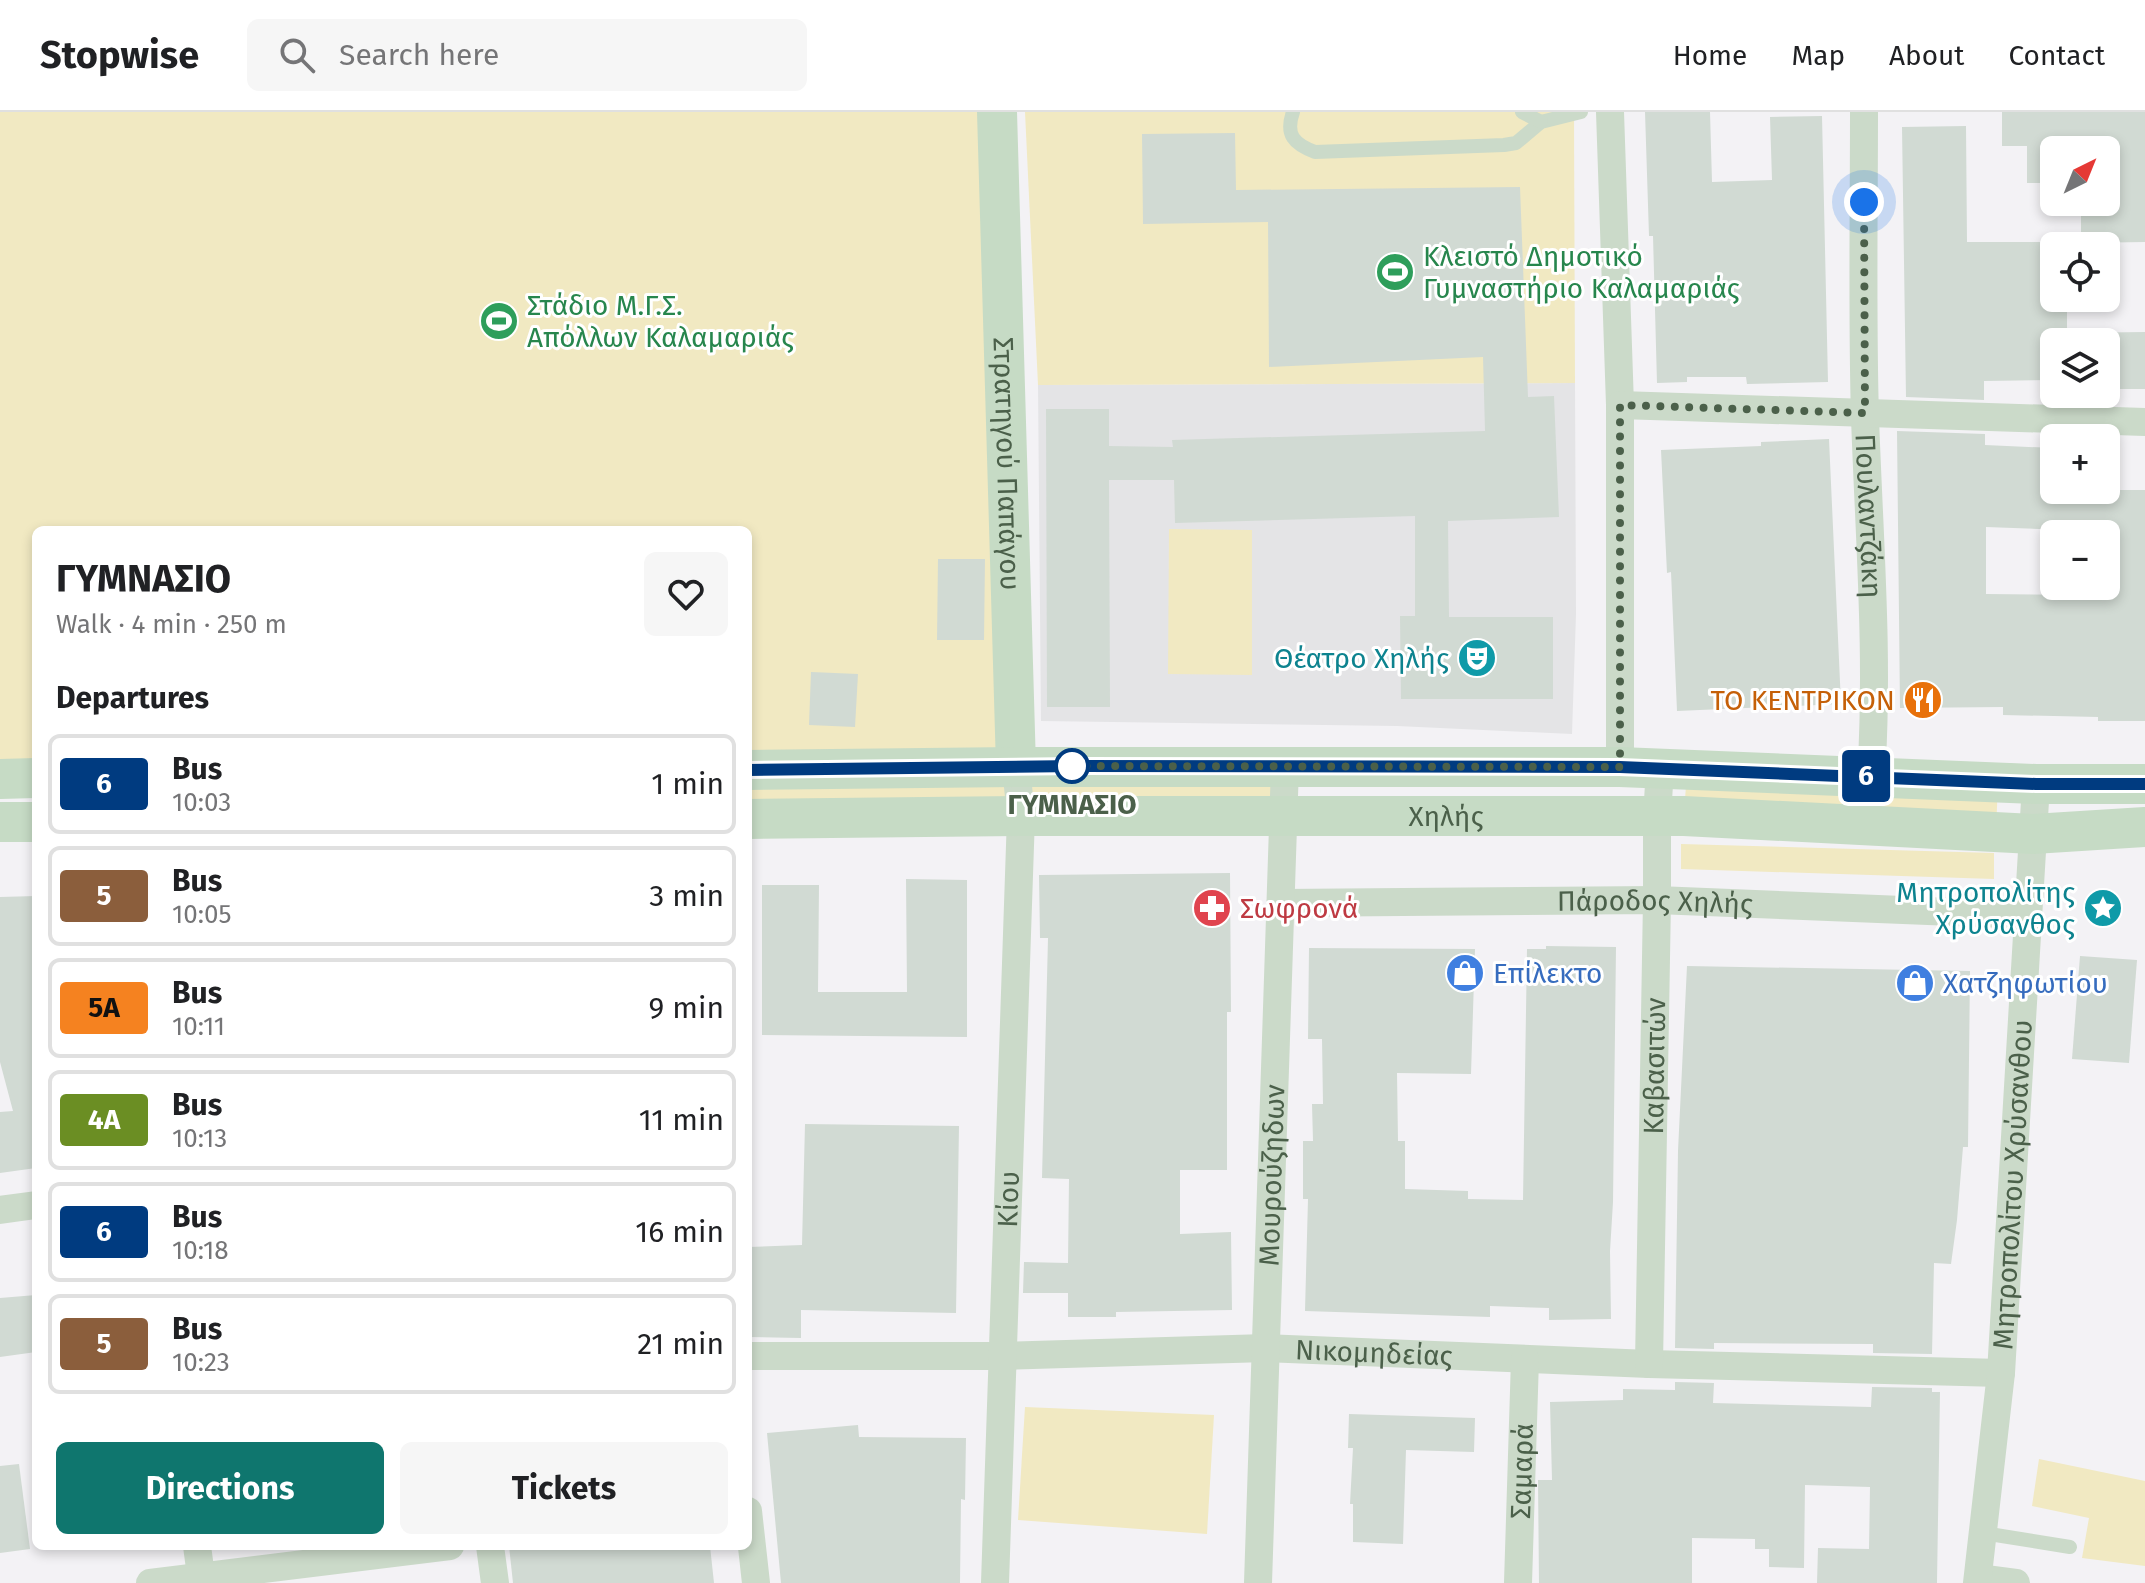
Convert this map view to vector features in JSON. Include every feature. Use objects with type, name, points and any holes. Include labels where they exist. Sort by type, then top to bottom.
[{"type":"main road","name":"Στρατηγού Παπάγου","points":[[997,112],[1016,767]]},
{"type":"main road","name":"Χηλής","points":[[752,770],[1620,767],[2036,784],[2145,784]]},
{"type":"main road","points":[[0,779],[32,778]]},
{"type":"main road","name":"Χηλής","points":[[752,819],[1684,816],[2033,834],[2145,827]]},
{"type":"main road","points":[[0,822],[32,822]]},
{"type":"street","points":[[1610,112],[1620,405],[1620,767]]},
{"type":"street","name":"Πουλαντζάκη","points":[[1864,112],[1865,413],[1872,606],[1871,776]]},
{"type":"street","points":[[1620,405],[2145,422]]},
{"type":"street","name":"Μουρούζηδων","points":[[1258,1583],[1285,766]]},
{"type":"street","name":"Στρατηγού Παπάγου","points":[[1016,767],[1021,816]]},
{"type":"street","name":"Καβασιτών","points":[[1649,1364],[1660,768]]},
{"type":"street","name":"Μητροπολίτου Χρύσανθου","points":[[1977,1580],[2001,1373],[2036,784]]},
{"type":"street","name":"Κίου","points":[[995,1583],[1021,816]]},
{"type":"street","name":"Πάροδος Χηλής","points":[[1281,903],[1657,900],[2028,915]]},
{"type":"street","points":[[0,1210],[32,1206]]},
{"type":"street","name":"Νικομηδείας","points":[[752,1356],[1003,1356],[1266,1348],[1649,1364],[2001,1373]]},
{"type":"street","name":"Σαμαρά","points":[[1518,1583],[1525,1359]]},
{"type":"street","points":[[752,1547],[756,1583]]},
{"type":"street","points":[[197,1550],[201,1580]]},
{"type":"street","points":[[150,1583],[201,1580],[421,1550]]},
{"type":"street","points":[[491,1550],[495,1583]]},
{"type":"street","points":[[1977,1580],[2016,1583]]},
{"type":"lane","points":[[1293,112],[1290,121],[1292,136],[1299,146],[1315,152],[1504,145],[1516,143],[1541,122],[1581,112]]},
{"type":"lane","points":[[1522,112],[1541,122]]},
{"type":"lane","points":[[1983,1533],[2070,1547]]},
{"type":"shaded area","name":"Στάδιο Μ.Γ.Σ. Απόλλων Καλαμαριάς","points":[[0,112],[993,112],[1008,766],[752,766],[752,526],[32,526],[32,766],[0,766]]},
{"type":"shaded area","points":[[1025,112],[1574,112],[1575,383],[1038,385]]},
{"type":"shaded area","points":[[1575,383],[1576,614],[1572,734],[1397,726],[1041,721],[1038,385]]},
{"type":"shaded area","points":[[1169,529],[1252,530],[1252,675],[1168,674]]},
{"type":"shaded area","points":[[1014,768],[1019,814],[752,818],[752,771]]},
{"type":"shaded area","points":[[1017,768],[1282,769],[1282,814],[1024,815]]},
{"type":"shaded area","points":[[1687,769],[1998,782],[1996,832],[1684,816]]},
{"type":"shaded area","points":[[1681,844],[1994,853],[1994,879],[1681,869]]},
{"type":"shaded area","points":[[1025,1407],[1214,1415],[1207,1534],[1018,1520]]},
{"type":"shaded area","points":[[2039,1459],[2145,1481],[2145,1566],[2082,1558],[2089,1518],[2032,1506]]},
{"type":"building","points":[[1645,112],[1710,112],[1712,182],[1772,180],[1770,117],[1822,116],[1828,382],[1747,384],[1746,377],[1687,377],[1687,382],[1657,383],[1653,236],[1649,236]]},
{"type":"building","points":[[2002,112],[2145,112],[2145,242],[2120,242],[2120,232],[2081,232],[2081,216],[2120,216],[2120,136],[2040,136],[2040,183],[2027,183],[2027,146],[2002,146]]},
{"type":"building","points":[[1966,126],[1967,242],[2040,242],[2040,312],[2067,312],[2067,328],[2040,328],[2040,380],[1984,381],[1984,400],[1906,397],[1902,127]]},
{"type":"building","points":[[1235,133],[1236,190],[1520,187],[1528,397],[1554,396],[1559,517],[1448,521],[1449,617],[1553,617],[1553,699],[1401,699],[1400,616],[1415,616],[1415,516],[1175,523],[1174,480],[1109,480],[1110,707],[1047,707],[1046,409],[1109,409],[1109,446],[1173,447],[1172,440],[1485,431],[1483,357],[1269,367],[1268,222],[1143,224],[1142,134]]},
{"type":"building","points":[[2120,332],[2145,332],[2145,389],[2120,389]]},
{"type":"building","points":[[1897,431],[1985,434],[1985,445],[2040,447],[2040,504],[2120,504],[2120,490],[2145,490],[2145,721],[2003,715],[2003,707],[1900,708]]},
{"type":"building","points":[[1829,439],[1841,704],[1677,711],[1671,572],[1667,573],[1661,450],[1761,446],[1761,442]]},
{"type":"building","points":[[938,559],[985,559],[984,640],[937,640]]},
{"type":"building","points":[[811,672],[858,674],[855,727],[809,725]]},
{"type":"building","points":[[1230,873],[1231,1012],[1227,1012],[1227,1170],[1180,1170],[1180,1234],[1231,1232],[1232,1310],[1116,1312],[1116,1317],[1068,1317],[1068,1293],[1023,1293],[1024,1262],[1068,1263],[1069,1179],[1042,1178],[1048,938],[1040,938],[1039,875]]},
{"type":"building","points":[[906,879],[967,880],[967,1037],[762,1035],[762,885],[819,885],[818,992],[907,992]]},
{"type":"building","points":[[32,896],[32,1169],[0,1173],[0,1112],[13,1111],[0,1062],[0,897]]},
{"type":"building","points":[[1546,946],[1616,947],[1611,1319],[1549,1320],[1549,1308],[1490,1306],[1490,1317],[1305,1311],[1308,1199],[1303,1199],[1303,1141],[1313,1141],[1312,1104],[1323,1104],[1322,1039],[1308,1039],[1309,948],[1475,949],[1471,1074],[1397,1073],[1398,1141],[1405,1141],[1405,1189],[1468,1191],[1468,1199],[1523,1200],[1527,949],[1546,949]]},
{"type":"building","points":[[2080,956],[2137,960],[2129,1063],[2072,1059]]},
{"type":"building","points":[[1687,966],[1970,971],[1968,1147],[1963,1147],[1951,1264],[1934,1263],[1932,1354],[1873,1353],[1873,1344],[1714,1343],[1714,1349],[1675,1348],[1678,1151]]},
{"type":"building","points":[[805,1124],[959,1126],[956,1313],[801,1310],[801,1338],[752,1337],[752,1247],[802,1245]]},
{"type":"building","points":[[32,1295],[32,1353],[0,1357],[0,1298]]},
{"type":"building","points":[[1675,1382],[1714,1383],[1713,1403],[1871,1407],[1872,1387],[1932,1388],[1932,1392],[1940,1392],[1937,1583],[1817,1583],[1818,1548],[1869,1549],[1870,1487],[1805,1485],[1804,1568],[1769,1567],[1769,1549],[1755,1549],[1755,1539],[1692,1538],[1692,1583],[1539,1583],[1538,1480],[1552,1480],[1550,1402],[1623,1400],[1623,1389],[1675,1390]]},
{"type":"building","points":[[1349,1414],[1475,1418],[1474,1452],[1406,1450],[1403,1544],[1353,1542],[1353,1504],[1350,1504],[1353,1448],[1348,1448]]},
{"type":"building","points":[[858,1425],[859,1437],[966,1438],[965,1500],[961,1499],[960,1583],[781,1583],[767,1433]]},
{"type":"building","points":[[19,1464],[30,1549],[0,1553],[0,1466]]},
{"type":"building","points":[[509,1550],[710,1550],[714,1583],[513,1583]]},
{"type":"bus line","name":"6","points":[[752,770],[1076,766],[1620,767],[2036,784],[2145,784]]},
{"type":"place","name":"Κλειστό Δημοτικό Γυμναστήριο Καλαμαριάς","points":[[1395,272]]},
{"type":"place","name":"Στάδιο Μ.Γ.Σ. Απόλλων Καλαμαριάς","points":[[499,321]]},
{"type":"place","name":"Θέατρο Χηλής","points":[[1477,658]]},
{"type":"place","name":"ΤΟ ΚΕΝΤΡΙΚΟΝ","points":[[1923,700]]},
{"type":"place","name":"ΓΥΜΝΑΣΙΟ","points":[[1072,766]]},
{"type":"place","name":"Σωφρονά","points":[[1212,908]]},
{"type":"place","name":"Μητροπολίτης Χρύσανθος","points":[[2103,908]]},
{"type":"place","name":"Επίλεκτο","points":[[1465,973]]},
{"type":"place","name":"Χατζηφωτίου","points":[[1915,983]]},
{"type":"route","points":[[1072,766],[1620,767],[1620,405],[1865,413],[1864,202]]}]
